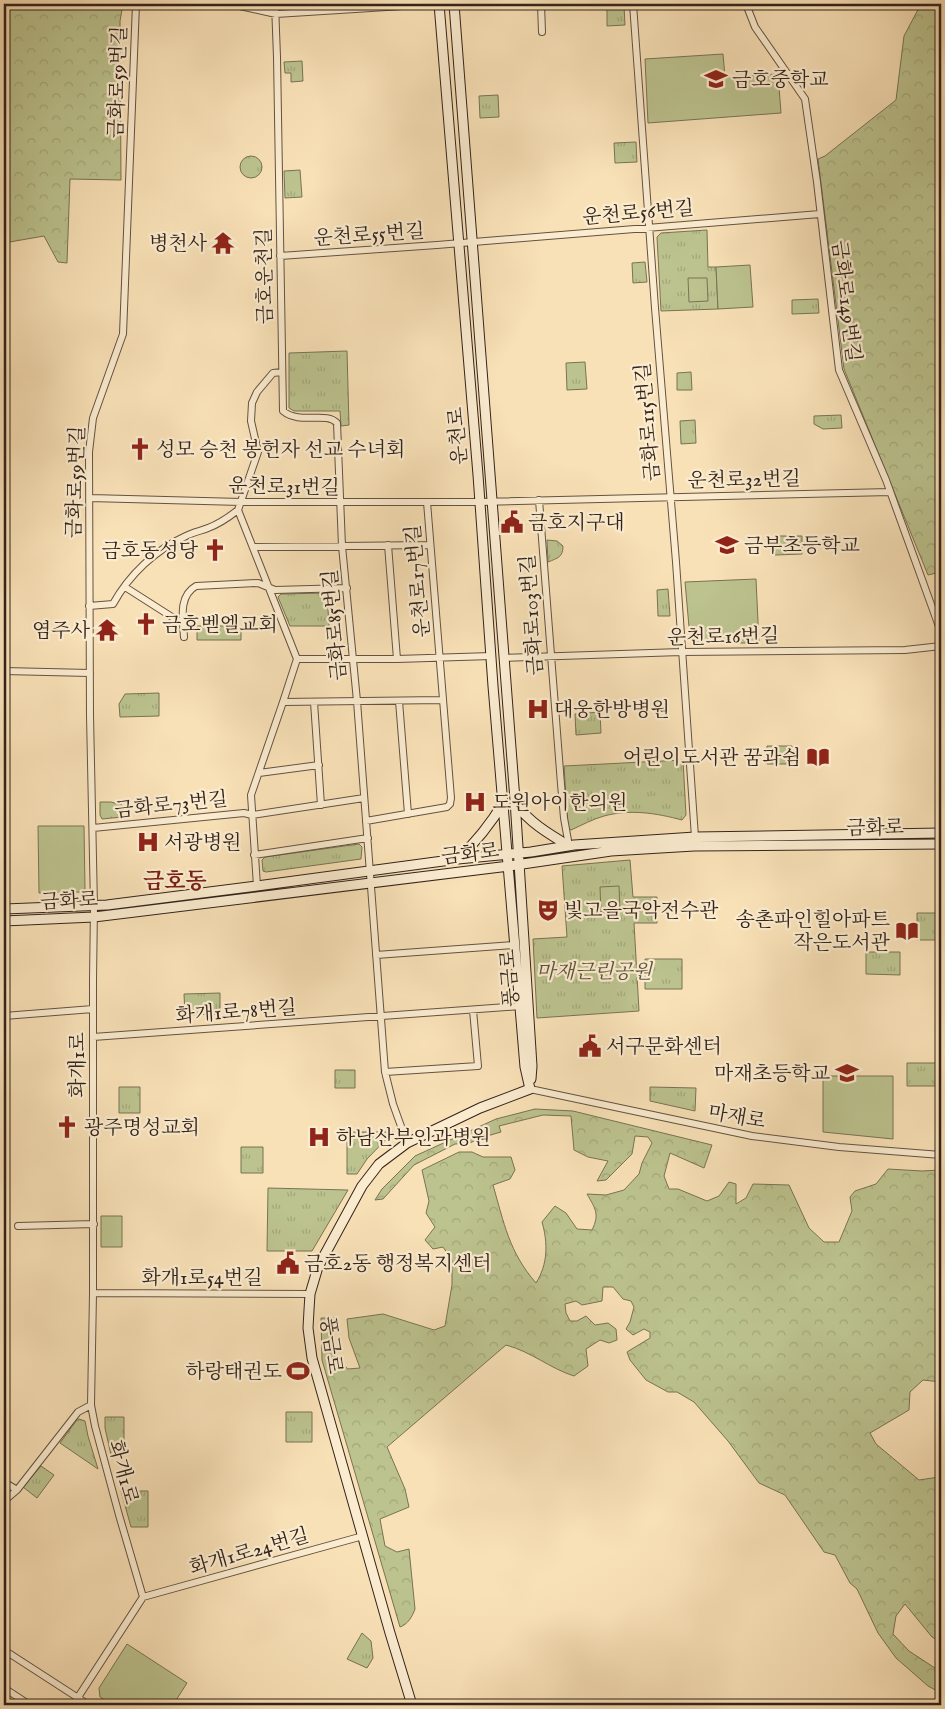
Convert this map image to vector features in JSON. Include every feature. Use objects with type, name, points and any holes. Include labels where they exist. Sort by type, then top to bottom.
[{"type":"main road","name":"운천로","points":[[439,4],[508,866]]},
{"type":"main road","name":"운천로","points":[[454,4],[516,804],[519,864]]},
{"type":"main road","points":[[458,859],[489,826],[503,803]]},
{"type":"main road","points":[[516,804],[523,814],[541,830],[569,846]]},
{"type":"main road","name":"금화로","points":[[4,909],[94,906],[569,846],[695,837],[941,833]]},
{"type":"main road","name":"금화로","points":[[4,921],[94,918],[508,866],[611,851],[694,846],[941,844]]},
{"type":"main road","name":"풍금로","points":[[519,864],[532,1066],[530,1089]]},
{"type":"main road","name":"풍금로","points":[[508,866],[525,1067],[530,1089]]},
{"type":"main road","name":"풍금로","points":[[412,1705],[312,1358],[308,1328],[310,1294],[318,1267],[362,1186],[379,1164],[407,1143],[480,1108],[530,1089]]},
{"type":"street","name":"금화로59번길","points":[[94,906],[89,606],[89,452],[93,418],[123,334],[136,4]]},
{"type":"street","points":[[230,4],[276,14],[388,5],[434,4]]},
{"type":"street","name":"금호운천길","points":[[275,4],[283,411],[289,416],[329,418],[338,423],[341,503]]},
{"type":"street","points":[[541,4],[542,32]]},
{"type":"street","name":"금화로115번길","points":[[633,4],[695,837]]},
{"type":"street","name":"금화로149번길","points":[[746,4],[755,27],[805,99],[839,370],[890,492],[941,632]]},
{"type":"street","name":"운천로56번길","points":[[459,243],[820,214]]},
{"type":"street","name":"운천로55번길","points":[[280,256],[459,243]]},
{"type":"street","points":[[89,606],[113,604],[140,568],[153,556],[185,536],[209,528],[238,510],[258,452],[251,421],[252,403],[256,392],[273,373],[282,372]]},
{"type":"street","name":"운천로32번길","points":[[479,502],[890,492]]},
{"type":"street","name":"운천로31번길","points":[[90,498],[241,502],[479,502]]},
{"type":"street","name":"금화로103번길","points":[[539,500],[564,818],[569,846]]},
{"type":"street","name":"운천로17번길","points":[[427,502],[439,657]]},
{"type":"street","name":"금화로85번길","points":[[341,503],[342,546],[357,701],[385,1072],[393,1104],[407,1143]]},
{"type":"street","points":[[238,510],[297,659]]},
{"type":"street","name":"운천로17번길","points":[[388,545],[397,659]]},
{"type":"street","name":"금화로85번길","points":[[342,546],[429,545]]},
{"type":"street","points":[[254,547],[342,546]]},
{"type":"street","points":[[184,637],[184,602],[190,590],[196,586],[258,583],[275,590],[347,588]]},
{"type":"street","points":[[125,587],[183,624]]},
{"type":"street","name":"운천로16번길","points":[[504,658],[681,652],[905,650],[941,646]]},
{"type":"street","name":"운천로17번길","points":[[297,659],[397,659],[491,656]]},
{"type":"street","points":[[366,821],[447,807],[450,804],[439,657]]},
{"type":"street","name":"금화로73번길","points":[[257,886],[251,795],[297,659]]},
{"type":"street","points":[[4,671],[90,672]]},
{"type":"street","name":"금화로85번길","points":[[357,701],[442,700]]},
{"type":"street","points":[[284,702],[357,701]]},
{"type":"street","points":[[399,701],[408,814]]},
{"type":"street","points":[[314,702],[321,805]]},
{"type":"street","points":[[260,773],[319,765]]},
{"type":"street","name":"금화로73번길","points":[[93,828],[244,813],[252,815],[364,798]]},
{"type":"street","points":[[254,855],[368,838]]},
{"type":"street","name":"화개1로","points":[[94,906],[94,1293],[91,1405],[95,1426],[143,1597]]},
{"type":"street","points":[[376,955],[515,945]]},
{"type":"street","name":"화개1로78번길","points":[[93,1037],[520,1006]]},
{"type":"street","points":[[4,1016],[24,1016],[93,1009]]},
{"type":"street","points":[[385,1072],[478,1066],[473,1010]]},
{"type":"street","name":"마재로","points":[[530,1089],[752,1136],[840,1147],[941,1155]]},
{"type":"street","points":[[18,1226],[94,1224]]},
{"type":"street","name":"화개1로54번길","points":[[94,1293],[310,1294]]},
{"type":"street","points":[[4,1501],[17,1490],[78,1412],[91,1405]]},
{"type":"street","points":[[4,1482],[17,1490]]},
{"type":"street","name":"화개1로24번길","points":[[143,1597],[363,1536]]},
{"type":"street","points":[[72,1705],[143,1597]]},
{"type":"street","points":[[4,1650],[89,1705]]},
{"type":"street","points":[[4,1688],[30,1705]]},
{"type":"green space","points":[[4,4],[123,4],[120,21],[121,180],[70,179],[67,263],[58,262],[44,236],[4,243]]},
{"type":"green space","points":[[921,4],[941,4],[941,572],[928,575],[844,369],[818,159],[825,156],[896,100],[904,36]]},
{"type":"green space","points":[[624,6],[625,25],[607,26],[607,7]]},
{"type":"green space","points":[[723,54],[725,77],[778,74],[781,113],[648,123],[645,59]]},
{"type":"green space","points":[[302,61],[303,81],[291,82],[291,73],[285,73],[284,62]]},
{"type":"green space","points":[[498,95],[499,117],[480,118],[479,96]]},
{"type":"green space","points":[[636,142],[637,162],[615,163],[614,143]]},
{"type":"green space","points":[[251,156],[259,159],[262,167],[259,175],[251,178],[243,175],[240,167],[243,159]]},
{"type":"green space","points":[[300,170],[302,197],[285,198],[284,171]]},
{"type":"green space","points":[[707,230],[708,267],[716,267],[718,309],[661,311],[657,237],[661,233]]},
{"type":"green space","points":[[645,262],[647,282],[633,283],[632,263]]},
{"type":"green space","points":[[750,265],[753,307],[718,309],[716,267]]},
{"type":"green space","points":[[688,278],[707,278],[708,301],[689,302]]},
{"type":"green space","points":[[818,299],[819,313],[792,314],[792,300]]},
{"type":"green space","points":[[347,351],[349,425],[341,426],[340,411],[294,411],[289,408],[289,353]]},
{"type":"green space","points":[[585,362],[587,389],[567,390],[566,363]]},
{"type":"green space","points":[[691,372],[692,390],[677,390],[677,373]]},
{"type":"green space","points":[[841,415],[842,428],[823,429],[814,424],[814,416]]},
{"type":"green space","points":[[695,420],[696,443],[681,444],[680,421]]},
{"type":"green space","points":[[775,536],[802,536],[802,554],[775,555]]},
{"type":"green space","points":[[547,540],[557,541],[563,546],[559,557],[548,562]]},
{"type":"green space","points":[[756,579],[759,643],[695,643],[690,638],[685,582]]},
{"type":"green space","points":[[668,589],[670,616],[658,616],[657,590]]},
{"type":"green space","points":[[327,593],[329,626],[290,626],[278,597],[281,594]]},
{"type":"green space","points":[[197,626],[233,626],[233,630],[241,629],[241,640],[197,640]]},
{"type":"green space","points":[[159,693],[159,716],[120,717],[119,704],[125,694]]},
{"type":"green space","points":[[600,712],[601,733],[576,735],[575,714]]},
{"type":"green space","points":[[767,746],[792,746],[792,764],[767,764]]},
{"type":"green space","points":[[683,760],[686,815],[682,820],[662,815],[633,812],[600,817],[571,830],[568,828],[564,766]]},
{"type":"green space","points":[[100,802],[122,805],[122,817],[102,819],[100,815]]},
{"type":"green space","points":[[38,826],[84,826],[85,890],[82,892],[39,893]]},
{"type":"green space","points":[[359,844],[362,847],[361,859],[263,871],[262,860],[265,857]]},
{"type":"green space","name":"마재근린공원","points":[[630,860],[633,897],[657,897],[657,923],[634,923],[639,1011],[537,1018],[533,939],[567,937],[562,866]]},
{"type":"green space","points":[[619,886],[620,911],[601,912],[600,887]]},
{"type":"green space","points":[[917,913],[941,913],[941,940],[917,940]]},
{"type":"green space","points":[[866,952],[900,952],[900,975],[866,974]]},
{"type":"green space","points":[[645,959],[682,959],[682,989],[645,989]]},
{"type":"green space","points":[[220,993],[220,1014],[185,1015],[184,994]]},
{"type":"green space","points":[[907,1063],[938,1063],[938,1086],[907,1086]]},
{"type":"green space","points":[[335,1070],[355,1070],[355,1088],[335,1088]]},
{"type":"green space","points":[[827,1076],[893,1076],[893,1139],[823,1132],[823,1080]]},
{"type":"green space","points":[[119,1087],[140,1087],[140,1113],[119,1113]]},
{"type":"green space","points":[[650,1087],[696,1088],[695,1111],[650,1101]]},
{"type":"green space","points":[[535,1109],[573,1111],[712,1145],[704,1168],[670,1153],[664,1176],[669,1189],[678,1189],[707,1201],[719,1196],[729,1182],[736,1184],[736,1204],[746,1198],[753,1184],[789,1185],[809,1228],[824,1242],[839,1242],[852,1211],[850,1197],[855,1191],[876,1184],[888,1169],[941,1170],[941,1270],[935,1280],[941,1282],[941,1382],[923,1380],[910,1392],[909,1410],[870,1433],[876,1444],[919,1480],[939,1477],[941,1482],[941,1642],[932,1637],[905,1604],[896,1616],[893,1634],[909,1651],[941,1672],[941,1693],[928,1686],[896,1658],[878,1633],[857,1589],[850,1583],[835,1555],[824,1552],[785,1495],[759,1483],[728,1441],[694,1402],[677,1392],[668,1392],[646,1380],[630,1360],[627,1352],[650,1338],[650,1332],[644,1329],[633,1335],[626,1329],[634,1307],[631,1301],[623,1299],[613,1287],[603,1287],[602,1301],[582,1305],[576,1301],[565,1304],[566,1313],[570,1321],[577,1321],[586,1316],[595,1325],[608,1323],[616,1329],[617,1340],[609,1343],[600,1340],[586,1349],[588,1366],[574,1376],[506,1345],[387,1447],[405,1489],[409,1507],[380,1519],[385,1546],[397,1552],[409,1549],[415,1609],[409,1620],[400,1627],[322,1360],[321,1318],[334,1318],[331,1331],[335,1358],[348,1369],[360,1368],[349,1338],[347,1319],[383,1314],[434,1330],[445,1326],[452,1285],[452,1260],[443,1247],[433,1249],[425,1240],[435,1227],[426,1213],[429,1201],[422,1170],[459,1152],[472,1152],[483,1157],[511,1157],[515,1170],[510,1179],[493,1185],[508,1237],[519,1260],[536,1283],[543,1268],[546,1253],[542,1222],[555,1206],[566,1213],[577,1229],[592,1230],[596,1220],[596,1211],[587,1194],[606,1195],[624,1190],[639,1174],[652,1143],[648,1137],[635,1136],[632,1154],[606,1180],[597,1181],[608,1161],[588,1157],[574,1150],[571,1116],[543,1115],[499,1126],[501,1132],[470,1143],[455,1144],[414,1165],[383,1199],[375,1200],[382,1189],[415,1156],[496,1119]]},
{"type":"green space","points":[[347,1132],[393,1132],[367,1159],[357,1174],[347,1174]]},
{"type":"green space","points":[[241,1147],[263,1147],[263,1173],[241,1173]]},
{"type":"green space","points":[[268,1188],[348,1190],[312,1251],[267,1251]]},
{"type":"green space","points":[[101,1216],[122,1216],[122,1247],[101,1247]]},
{"type":"green space","points":[[286,1412],[312,1412],[312,1442],[286,1442]]},
{"type":"green space","points":[[105,1417],[124,1417],[124,1455],[111,1455],[105,1428]]},
{"type":"green space","points":[[79,1419],[85,1421],[98,1469],[60,1443]]},
{"type":"green space","points":[[41,1466],[54,1475],[37,1498],[23,1487]]},
{"type":"green space","points":[[121,1491],[148,1491],[148,1527],[131,1527]]},
{"type":"green space","points":[[362,1633],[371,1641],[373,1658],[367,1668],[347,1659]]},
{"type":"green space","points":[[127,1644],[187,1683],[173,1705],[113,1705],[100,1697],[99,1688]]},
{"type":"place","name":"금호중학교","points":[[716,79]]},
{"type":"place","name":"병천사","points":[[223,243]]},
{"type":"place","name":"성모 승천 봉헌자 선교 수녀회","points":[[140,449]]},
{"type":"place","name":"금호지구대","points":[[512,522]]},
{"type":"place","name":"금부초등학교","points":[[727,545]]},
{"type":"place","name":"금호동성당","points":[[215,550]]},
{"type":"place","name":"금호벧엘교회","points":[[146,624]]},
{"type":"place","name":"염주사","points":[[107,630]]},
{"type":"place","name":"대웅한방병원","points":[[538,709]]},
{"type":"place","name":"어린이도서관 꿈과쉼","points":[[818,757]]},
{"type":"place","name":"도원아이한의원","points":[[475,802]]},
{"type":"place","name":"서광병원","points":[[148,842]]},
{"type":"place","name":"빛고을국악전수관","points":[[548,910]]},
{"type":"place","name":"송촌파인힐아파트 작은도서관","points":[[907,931]]},
{"type":"place","name":"서구문화센터","points":[[590,1046]]},
{"type":"place","name":"마재초등학교","points":[[847,1073]]},
{"type":"place","name":"광주명성교회","points":[[67,1127]]},
{"type":"place","name":"하남산부인과병원","points":[[319,1137]]},
{"type":"place","name":"금호2동 행정복지센터","points":[[288,1263]]},
{"type":"place","name":"하랑태권도","points":[[298,1371]]},
{"type":"district","name":"금호동","points":[[175,880]]}]
